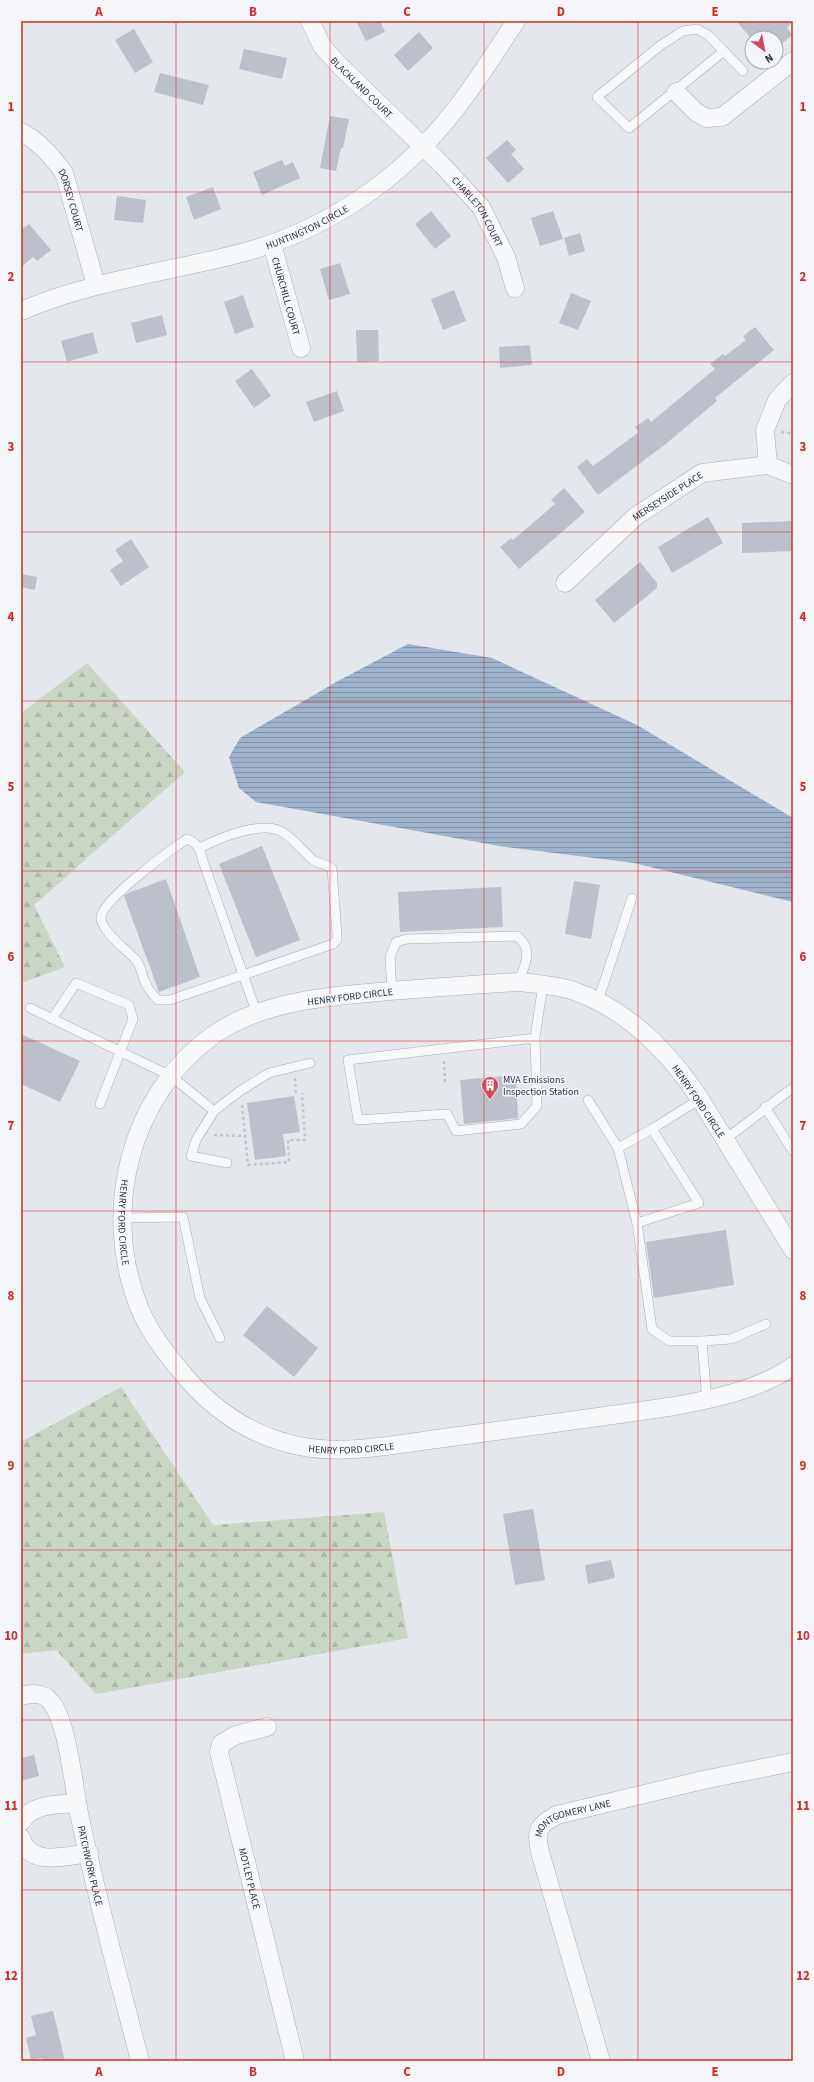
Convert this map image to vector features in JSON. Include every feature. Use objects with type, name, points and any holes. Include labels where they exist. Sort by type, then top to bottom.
[{"type":"street","name":"BLACKLAND COURT","points":[[310,21],[322,46],[338,64],[422,147]]},
{"type":"street","name":"HUNTINGTON CIRCLE","points":[[21,311],[50,298],[96,285],[223,257],[272,244],[301,233],[354,203],[422,147],[454,110],[516,21]]},
{"type":"street","points":[[676,92],[696,112],[706,118],[722,117],[793,61]]},
{"type":"street","name":"DORSEY COURT","points":[[21,132],[32,138],[53,158],[64,173],[96,285]]},
{"type":"street","name":"CHARLETON COURT","points":[[422,147],[442,165],[481,207],[506,256],[515,288]]},
{"type":"street","name":"CHURCHILL COURT","points":[[272,244],[302,348]]},
{"type":"street","points":[[768,465],[766,430],[777,400],[793,383]]},
{"type":"street","name":"MERSEYSIDE PLACE","points":[[565,583],[636,516],[702,473],[768,465],[793,474]]},
{"type":"street","name":"HENRY FORD CIRCLE","points":[[793,1250],[700,1099],[664,1052],[636,1027],[598,1001],[572,991],[543,984],[519,982],[344,995],[299,1002],[256,1014],[228,1026],[215,1034],[192,1054],[171,1076],[154,1100],[138,1134],[129,1160],[123,1193],[122,1218],[124,1253],[130,1280],[149,1328],[164,1350],[201,1395],[224,1414],[257,1434],[285,1443],[302,1447],[347,1449],[390,1445],[616,1415],[707,1400],[768,1380],[793,1366]]},
{"type":"street","name":"PATCHWORK PLACE","points":[[21,1696],[33,1692],[44,1696],[52,1702],[64,1733],[77,1803],[140,2061]]},
{"type":"street","name":"MOTLEY PLACE","points":[[267,1727],[236,1735],[221,1744],[219,1752],[296,2061]]},
{"type":"street","name":"MONTGOMERY LANE","points":[[602,2061],[536,1838],[542,1824],[557,1815],[703,1780],[793,1762]]},
{"type":"street","points":[[21,1822],[27,1813],[36,1808],[77,1803]]},
{"type":"street","points":[[21,1838],[27,1850],[36,1856],[49,1858],[89,1853]]},
{"type":"lane","points":[[724,51],[676,92],[629,128],[597,97],[661,45],[683,30],[697,29],[708,34],[743,71]]},
{"type":"lane","points":[[200,848],[222,837],[266,828],[284,832],[318,864],[328,865],[332,869],[337,940],[333,944],[243,975],[170,1000],[158,1000],[145,984],[137,961],[104,927],[100,917],[102,910],[121,890],[178,845],[187,839],[194,842],[200,848],[243,975],[256,1014]]},
{"type":"lane","points":[[598,1001],[632,898]]},
{"type":"lane","points":[[392,991],[390,957],[396,942],[407,939],[517,936],[525,943],[528,953],[519,982]]},
{"type":"lane","points":[[52,1019],[76,983],[129,1005],[133,1019],[100,1104]]},
{"type":"lane","points":[[535,1038],[348,1060],[358,1120],[447,1114],[456,1131],[521,1124],[537,1106],[535,1038],[543,984]]},
{"type":"lane","points":[[30,1008],[171,1076],[214,1111]]},
{"type":"lane","points":[[227,1163],[191,1156],[196,1140],[214,1111],[240,1091],[269,1073],[310,1063]]},
{"type":"lane","points":[[724,1139],[744,1127],[765,1107],[793,1088]]},
{"type":"lane","points":[[618,1148],[700,1099]]},
{"type":"lane","points":[[588,1100],[618,1148],[638,1223],[652,1329],[669,1341],[702,1341],[731,1339],[766,1324]]},
{"type":"lane","points":[[765,1107],[793,1152]]},
{"type":"lane","points":[[638,1223],[699,1203],[652,1129]]},
{"type":"lane","points":[[122,1218],[184,1217],[200,1298],[220,1338]]},
{"type":"lane","points":[[702,1341],[707,1400]]},
{"type":"path","points":[[443,1049],[445,1083]]},
{"type":"path","points":[[242,1103],[248,1166],[289,1162],[288,1140],[305,1140],[302,1093]]},
{"type":"path","points":[[212,1135],[245,1136]]},
{"type":"green space","points":[[87,663],[185,772],[34,905],[65,967],[21,983],[21,713]]},
{"type":"green space","points":[[121,1387],[213,1525],[384,1512],[408,1638],[96,1694],[56,1650],[21,1654],[21,1442]]},
{"type":"water","points":[[408,644],[492,658],[637,725],[793,818],[793,902],[634,863],[505,847],[256,802],[239,788],[229,757],[240,738],[338,681]]},
{"type":"building","points":[[356,21],[380,21],[385,32],[366,41]]},
{"type":"building","points":[[736,21],[793,21],[787,28],[792,35],[784,42],[784,30],[744,30]]},
{"type":"building","points":[[134,29],[153,62],[135,73],[115,40]]},
{"type":"building","points":[[419,32],[433,48],[408,71],[394,55]]},
{"type":"building","points":[[244,49],[287,58],[282,79],[239,69]]},
{"type":"building","points":[[160,73],[209,85],[203,105],[154,92]]},
{"type":"building","points":[[330,116],[349,119],[343,148],[341,148],[336,171],[320,168]]},
{"type":"building","points":[[507,140],[516,150],[511,154],[524,169],[508,183],[486,158]]},
{"type":"building","points":[[282,160],[285,166],[293,162],[300,178],[262,195],[253,172]]},
{"type":"building","points":[[213,187],[221,209],[194,220],[186,197]]},
{"type":"building","points":[[117,196],[146,200],[143,223],[114,220]]},
{"type":"building","points":[[431,211],[451,236],[435,249],[415,224]]},
{"type":"building","points":[[553,211],[563,239],[540,246],[531,218]]},
{"type":"building","points":[[29,224],[51,250],[37,261],[33,257],[21,267],[21,230]]},
{"type":"building","points":[[580,233],[585,251],[569,256],[564,238]]},
{"type":"building","points":[[340,263],[350,294],[329,300],[320,269]]},
{"type":"building","points":[[454,290],[466,321],[443,330],[431,299]]},
{"type":"building","points":[[571,293],[591,301],[578,330],[559,323]]},
{"type":"building","points":[[243,295],[254,327],[235,334],[224,302]]},
{"type":"building","points":[[162,315],[167,335],[136,343],[131,323]]},
{"type":"building","points":[[755,327],[774,350],[715,398],[717,401],[667,443],[598,495],[577,467],[587,459],[593,466],[639,432],[635,427],[648,418],[651,422],[715,369],[710,364],[723,354],[725,356],[746,340],[743,336]]},
{"type":"building","points":[[356,330],[378,330],[379,361],[357,362]]},
{"type":"building","points":[[93,332],[98,353],[67,362],[61,341]]},
{"type":"building","points":[[530,345],[532,365],[500,368],[499,347]]},
{"type":"building","points":[[252,369],[271,396],[254,408],[235,381]]},
{"type":"building","points":[[337,391],[344,411],[314,422],[306,402]]},
{"type":"building","points":[[564,488],[585,512],[519,569],[500,547],[511,538],[513,540],[555,504],[551,500]]},
{"type":"building","points":[[708,517],[723,543],[672,573],[658,547]]},
{"type":"building","points":[[793,521],[793,551],[742,553],[742,523]]},
{"type":"building","points":[[131,539],[149,567],[121,586],[110,570],[123,561],[115,550]]},
{"type":"building","points":[[640,562],[657,583],[657,588],[614,623],[595,600]]},
{"type":"building","points":[[21,574],[37,577],[35,590],[21,587]]},
{"type":"building","points":[[262,846],[300,940],[256,957],[219,864]]},
{"type":"building","points":[[166,879],[200,977],[159,992],[124,896],[128,893]]},
{"type":"building","points":[[574,881],[600,885],[591,939],[565,934]]},
{"type":"building","points":[[501,887],[503,927],[400,932],[398,892]]},
{"type":"building","points":[[21,1034],[80,1061],[60,1102],[21,1084]]},
{"type":"building","name":"MVA Emissions Inspection Station","points":[[516,1075],[518,1118],[464,1124],[460,1080]]},
{"type":"building","points":[[294,1096],[300,1132],[283,1134],[286,1156],[255,1160],[247,1103]]},
{"type":"building","points":[[726,1230],[734,1285],[654,1298],[646,1242]]},
{"type":"building","points":[[267,1306],[318,1348],[294,1377],[243,1335]]},
{"type":"building","points":[[533,1509],[545,1580],[515,1585],[503,1514]]},
{"type":"building","points":[[611,1560],[615,1578],[588,1584],[585,1565]]},
{"type":"building","points":[[34,1755],[39,1776],[21,1781],[21,1758]]},
{"type":"building","points":[[53,2011],[65,2061],[43,2061],[42,2058],[31,2060],[26,2038],[36,2035],[31,2016]]},
{"type":"place","name":"MVA Emissions Inspection Station","points":[[490,1100]]}]
